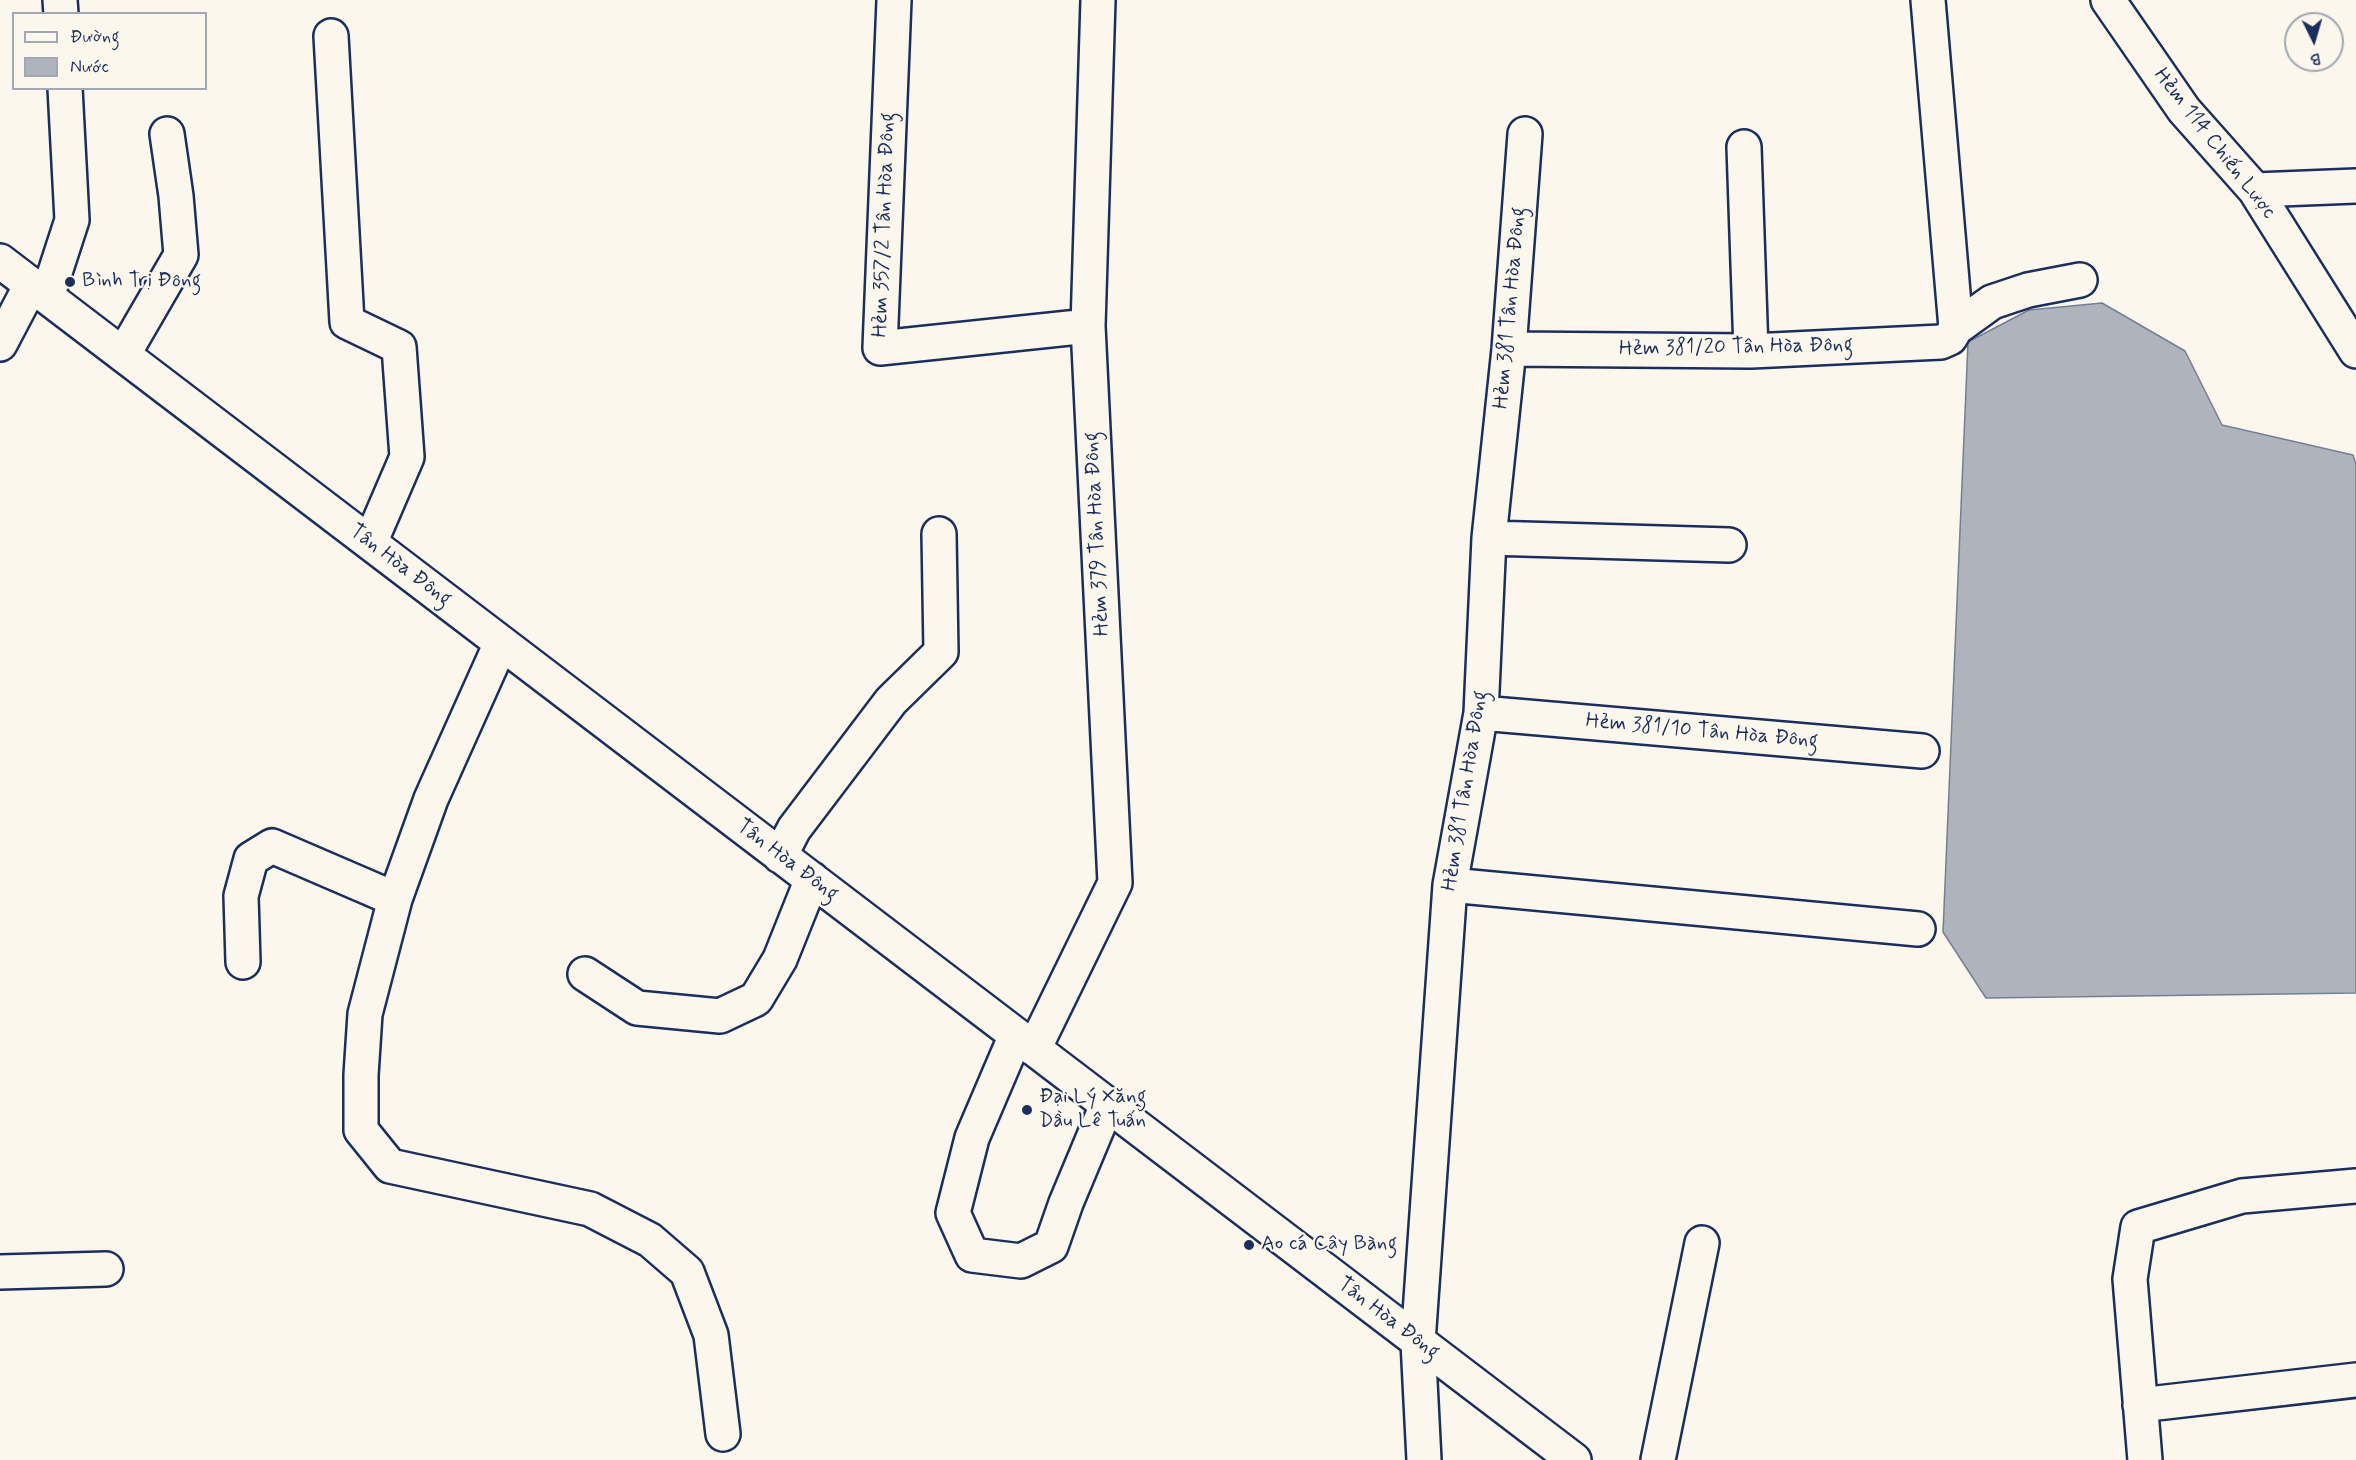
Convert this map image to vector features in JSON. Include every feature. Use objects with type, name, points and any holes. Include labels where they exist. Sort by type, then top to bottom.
[{"type":"street","name":"Hẻm 357/2 Tân Hòa Đông","points":[[894,0],[880,348],[1088,326]]},
{"type":"street","name":"Hẻm 379 Tân Hòa Đông","points":[[1098,0],[1088,326],[1115,883],[972,1138],[953,1213],[972,1255],[1022,1261],[1051,1246],[1066,1203],[1107,1105]]},
{"type":"street","points":[[1928,0],[1956,328]]},
{"type":"street","name":"Hẻm 114 Chiến Lược","points":[[2108,0],[2184,110],[2255,190],[2356,351]]},
{"type":"street","points":[[331,36],[347,322],[399,346],[407,457],[370,543]]},
{"type":"street","points":[[0,344],[39,291],[72,220],[65,90]]},
{"type":"street","points":[[123,355],[182,255],[167,134]]},
{"type":"street","name":"Hẻm 381 Tân Hòa Đông","points":[[1424,1460],[1418,1342],[1450,885],[1482,713],[1489,538],[1509,349],[1525,134]]},
{"type":"street","points":[[1744,147],[1752,351]]},
{"type":"street","points":[[2255,190],[2356,186]]},
{"type":"street","name":"Tân Hòa Đông","points":[[0,261],[1574,1460]]},
{"type":"street","name":"Hẻm 381/20 Tân Hòa Đông","points":[[1509,349],[1752,351],[1941,342],[1950,338],[1956,328],[1992,302],[2028,290],[2080,280]]},
{"type":"street","points":[[780,856],[794,829],[891,700],[941,652],[939,534]]},
{"type":"street","points":[[1489,538],[1729,545]]},
{"type":"street","points":[[501,643],[431,799],[395,899],[365,1014],[361,1075],[361,1130],[390,1166],[590,1209],[650,1240],[687,1272],[711,1335],[723,1434]]},
{"type":"street","name":"Hẻm 381/10 Tân Hòa Đông","points":[[1482,713],[1922,752]]},
{"type":"street","points":[[243,962],[241,896],[251,859],[272,846],[395,899]]},
{"type":"street","points":[[585,974],[636,1008],[720,1016],[756,999],[780,959],[812,879]]},
{"type":"street","points":[[1450,885],[1918,929]]},
{"type":"street","points":[[2145,1460],[2130,1279],[2138,1227],[2242,1196],[2356,1186]]},
{"type":"street","points":[[1658,1460],[1702,1243]]},
{"type":"street","points":[[0,1272],[106,1269]]},
{"type":"street","points":[[2140,1405],[2356,1380]]},
{"type":"water","points":[[2102,303],[2185,351],[2222,425],[2353,455],[2356,464],[2356,993],[1986,998],[1943,932],[1968,342],[2029,310]]},
{"type":"place","name":"Bình Trị Đông","points":[[70,282]]},
{"type":"place","name":"Đại Lý Xăng Dầu Lê Tuấn","points":[[1027,1110]]},
{"type":"place","name":"Ao cá Cây Bàng","points":[[1249,1245]]}]
